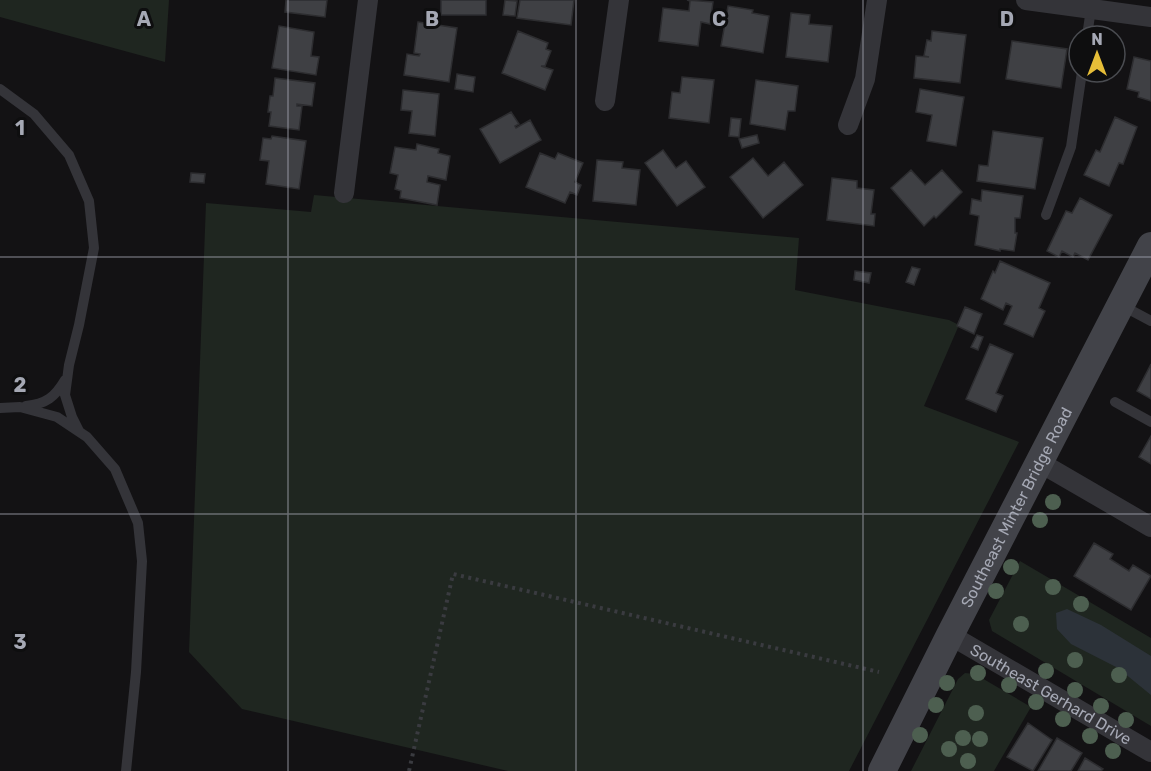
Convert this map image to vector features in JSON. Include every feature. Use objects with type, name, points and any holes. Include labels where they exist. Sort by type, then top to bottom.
[{"type":"main road","name":"Southeast Minter Bridge Road","points":[[882,771],[1151,246]]},
{"type":"street","points":[[344,193],[368,0]]},
{"type":"street","points":[[604,101],[619,0]]},
{"type":"street","points":[[848,125],[865,79],[877,0]]},
{"type":"street","points":[[1026,0],[1151,17]]},
{"type":"street","points":[[1039,462],[1151,527]]},
{"type":"street","name":"Southeast Gerhard Drive","points":[[950,635],[1151,752]]},
{"type":"lane","points":[[1089,24],[1091,9]]},
{"type":"lane","points":[[1046,215],[1071,147],[1080,84]]},
{"type":"lane","points":[[0,89],[34,114],[69,155],[89,201],[94,248],[65,395],[72,417],[81,434]]},
{"type":"lane","points":[[1121,305],[1151,321]]},
{"type":"lane","points":[[0,408],[43,404],[60,390],[68,374]]},
{"type":"lane","points":[[1115,402],[1151,422]]},
{"type":"lane","points":[[20,407],[57,417],[87,437],[115,469],[138,523],[142,561],[136,672],[126,771]]},
{"type":"path","points":[[409,771],[453,574],[879,672]]},
{"type":"shaded area","points":[[0,0],[169,0],[165,62],[0,17]]},
{"type":"shaded area","points":[[314,195],[799,238],[795,290],[949,320],[959,325],[924,406],[1019,442],[849,771],[508,771],[242,709],[189,652],[206,203],[311,212]]},
{"type":"shaded area","points":[[1020,561],[1151,638],[1151,726],[992,631],[989,620]]},
{"type":"shaded area","points":[[1067,609],[1101,625],[1151,656],[1151,695],[1118,668],[1071,644],[1057,629],[1056,613]]},
{"type":"shaded area","points":[[965,673],[975,674],[1031,707],[994,771],[911,771],[958,679]]},
{"type":"building","points":[[286,0],[327,0],[325,17],[285,12]]},
{"type":"building","points":[[441,0],[486,0],[486,15],[441,15]]},
{"type":"building","points":[[505,0],[517,1],[515,16],[503,15]]},
{"type":"building","points":[[520,0],[574,0],[571,25],[517,18]]},
{"type":"building","points":[[687,0],[713,2],[710,24],[701,22],[698,46],[659,41],[663,8],[689,11],[690,1]]},
{"type":"building","points":[[728,6],[753,10],[752,13],[769,16],[763,53],[721,46]]},
{"type":"building","points":[[791,13],[810,15],[809,24],[832,26],[828,62],[786,57]]},
{"type":"building","points":[[418,22],[457,28],[449,82],[404,75],[407,54],[419,56],[420,54],[414,53]]},
{"type":"building","points":[[279,26],[314,32],[311,56],[319,57],[316,75],[272,68]]},
{"type":"building","points":[[518,31],[548,43],[546,49],[551,51],[545,66],[541,66],[553,70],[545,90],[502,73]]},
{"type":"building","points":[[932,31],[966,35],[960,83],[914,78],[916,56],[929,57],[924,56],[927,40],[931,41]]},
{"type":"building","points":[[1012,41],[1067,49],[1061,88],[1006,79]]},
{"type":"building","points":[[1134,57],[1151,61],[1151,101],[1138,97],[1139,92],[1127,89]]},
{"type":"building","points":[[457,74],[475,77],[473,92],[455,89]]},
{"type":"building","points":[[682,77],[714,80],[709,123],[669,118],[672,92],[680,93]]},
{"type":"building","points":[[275,78],[315,83],[312,106],[297,104],[297,106],[302,106],[299,130],[269,126],[270,96],[273,96]]},
{"type":"building","points":[[756,80],[798,86],[795,111],[788,111],[785,130],[750,124]]},
{"type":"building","points":[[920,89],[964,97],[956,146],[927,141],[932,115],[916,112]]},
{"type":"building","points":[[403,90],[439,94],[435,136],[409,133],[412,111],[401,110]]},
{"type":"building","points":[[511,112],[519,124],[515,126],[516,128],[530,120],[541,140],[500,163],[480,129]]},
{"type":"building","points":[[1115,117],[1137,127],[1123,164],[1119,163],[1109,186],[1084,175],[1096,150],[1100,152]]},
{"type":"building","points":[[731,118],[741,119],[739,137],[729,136]]},
{"type":"building","points":[[993,131],[1043,138],[1035,189],[977,181],[979,165],[988,166]]},
{"type":"building","points":[[757,135],[759,143],[742,148],[739,139]]},
{"type":"building","points":[[272,136],[306,141],[299,189],[266,184],[269,161],[260,160],[263,138],[271,139]]},
{"type":"building","points":[[417,144],[439,149],[438,153],[450,156],[446,180],[428,176],[427,182],[440,185],[437,205],[400,198],[401,191],[395,189],[398,175],[390,173],[395,147],[416,150]]},
{"type":"building","points":[[663,150],[676,168],[686,161],[705,187],[677,206],[645,163]]},
{"type":"building","points":[[540,153],[555,159],[558,153],[583,163],[575,182],[581,185],[577,195],[570,192],[565,203],[526,187]]},
{"type":"building","points":[[753,158],[768,176],[784,162],[803,185],[763,218],[730,177]]},
{"type":"building","points":[[597,160],[623,162],[622,168],[640,170],[636,205],[593,201]]},
{"type":"building","points":[[911,170],[925,185],[942,170],[962,192],[936,218],[934,216],[924,226],[891,188]]},
{"type":"building","points":[[191,173],[205,174],[204,183],[190,182]]},
{"type":"building","points":[[832,178],[857,181],[857,188],[874,190],[871,214],[875,214],[874,226],[827,220]]},
{"type":"building","points":[[982,190],[1023,196],[1020,218],[1015,218],[1015,233],[1017,233],[1014,251],[1000,249],[1000,251],[975,245],[979,216],[970,214],[972,199],[981,201]]},
{"type":"building","points":[[1080,198],[1112,215],[1088,260],[1075,253],[1073,257],[1062,251],[1059,257],[1047,251],[1066,211],[1072,213]]},
{"type":"building","points":[[1000,261],[1050,283],[1039,308],[1045,311],[1033,337],[1004,324],[1012,306],[1006,303],[1003,310],[981,299]]},
{"type":"building","points":[[912,267],[920,269],[914,285],[906,282]]},
{"type":"building","points":[[855,271],[871,273],[869,283],[854,280]]},
{"type":"building","points":[[965,307],[982,314],[974,334],[957,326]]},
{"type":"building","points":[[977,335],[983,337],[978,350],[971,347]]},
{"type":"building","points":[[990,344],[1013,354],[996,393],[1003,396],[996,412],[966,399]]},
{"type":"building","points":[[1151,364],[1151,399],[1137,391]]},
{"type":"building","points":[[1151,436],[1151,464],[1139,457]]},
{"type":"building","points":[[1094,543],[1113,554],[1110,559],[1129,571],[1133,565],[1151,576],[1131,610],[1074,576]]},
{"type":"building","points":[[1028,723],[1052,740],[1033,771],[1007,757]]},
{"type":"building","points":[[1057,738],[1082,753],[1071,771],[1038,771]]},
{"type":"building","points":[[1085,758],[1103,769],[1101,771],[1078,771]]}]
